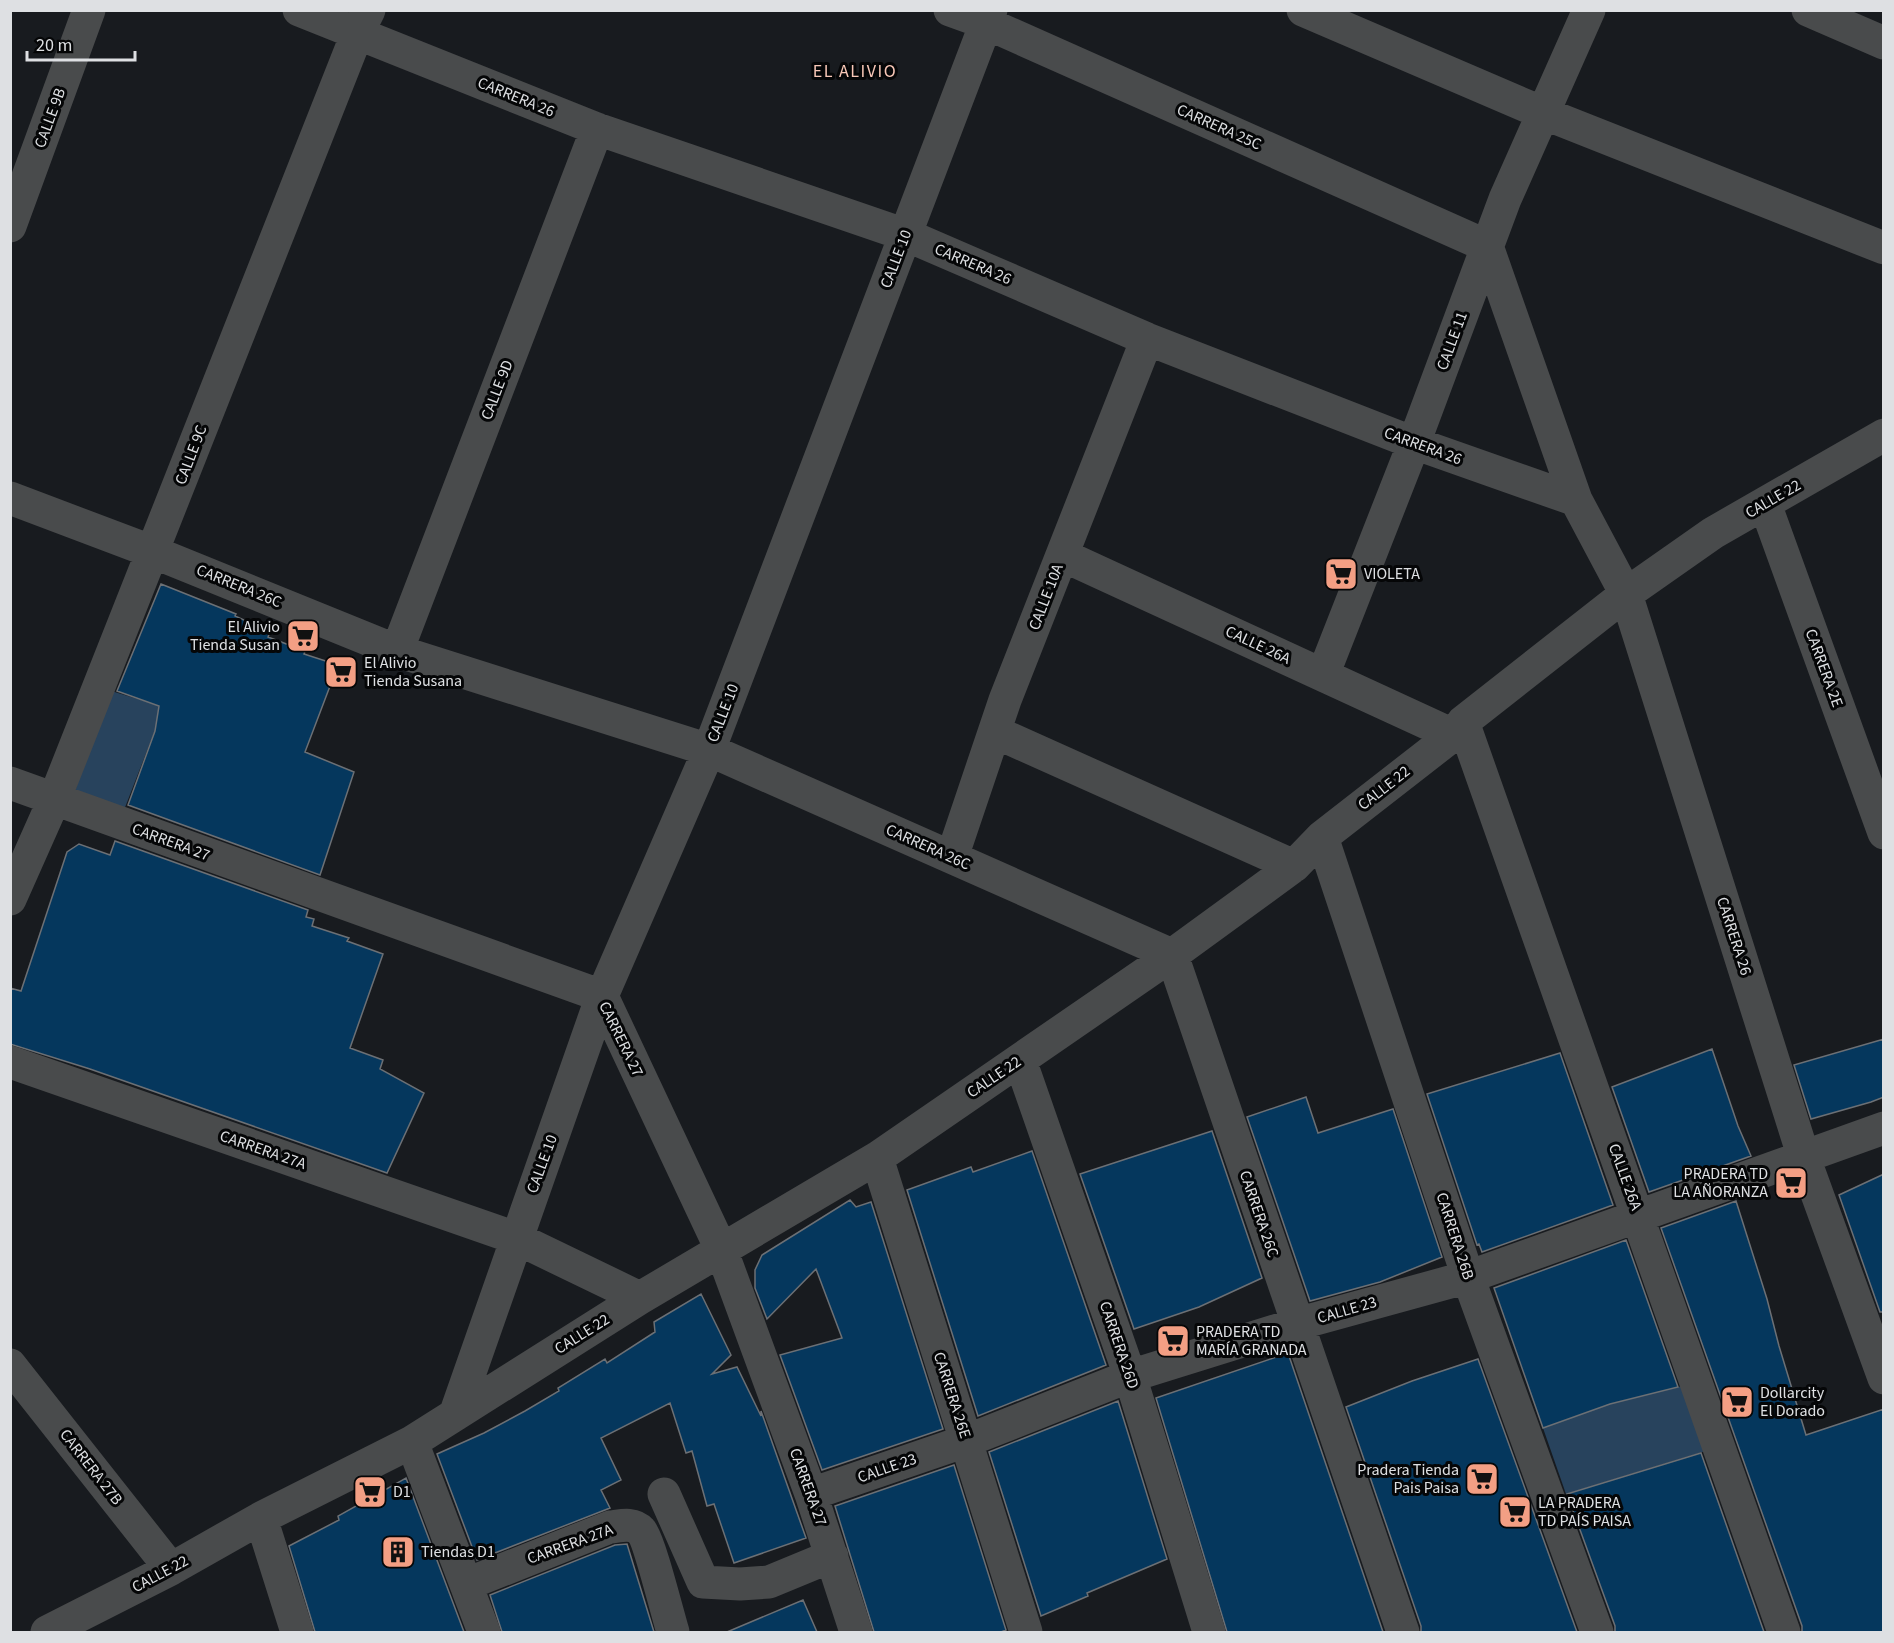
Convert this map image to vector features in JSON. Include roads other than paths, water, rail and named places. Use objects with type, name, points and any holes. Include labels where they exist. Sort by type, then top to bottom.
[{"type":"street","name":"CALLE 9B","points":[[10,226],[89,10]]},
{"type":"street","name":"CARRERA 26","points":[[299,10],[363,22],[597,129],[906,235],[1147,339],[1414,443],[1576,500]]},
{"type":"street","name":"CARRERA 25C","points":[[950,10],[989,17],[1487,246]]},
{"type":"street","points":[[1303,10],[1543,112],[1884,248]]},
{"type":"street","name":"CALLE 11","points":[[1323,675],[1414,443],[1505,199],[1589,10]]},
{"type":"street","points":[[1808,10],[1884,43]]},
{"type":"street","name":"CALLE 10","points":[[455,1415],[602,996],[709,750],[989,17]]},
{"type":"street","name":"CALLE 9C","points":[[10,899],[54,800],[363,22]]},
{"type":"street","name":"CALLE 9D","points":[[397,651],[597,129]]},
{"type":"street","name":"CARRERA 26","points":[[1487,246],[1576,500],[1626,594],[1804,1158],[1884,1378]]},
{"type":"street","name":"CALLE 10A","points":[[952,857],[994,732],[1147,339]]},
{"type":"street","name":"CALLE 22","points":[[47,1632],[171,1569],[261,1518],[412,1442],[640,1298],[877,1158],[1172,955],[1294,866],[1322,837],[1626,594],[1713,533],[1884,435]]},
{"type":"street","name":"CARRERA 26C","points":[[10,498],[153,552],[397,651],[709,750],[1172,955],[1403,1632]]},
{"type":"street","name":"CARRERA 2E","points":[[1765,504],[1884,833]]},
{"type":"street","name":"CALLE 26A","points":[[1062,555],[1323,675],[1458,728],[1638,1215],[1784,1632]]},
{"type":"street","points":[[994,732],[1294,866]]},
{"type":"street","name":"CARRERA 27","points":[[10,783],[602,996],[721,1249],[811,1494],[856,1632]]},
{"type":"street","name":"CARRERA 26B","points":[[1322,837],[1468,1277],[1596,1632]]},
{"type":"street","name":"CARRERA 26D","points":[[1020,1060],[1130,1376],[1209,1632]]},
{"type":"street","name":"CARRERA 27A","points":[[10,1062],[516,1238],[640,1298]]},
{"type":"street","name":"CALLE 23","points":[[811,1494],[966,1441],[1130,1376],[1297,1324],[1468,1277],[1884,1128]]},
{"type":"street","name":"CARRERA 26E","points":[[877,1158],[1026,1632]]},
{"type":"street","name":"CARRERA 27B","points":[[10,1365],[171,1569]]},
{"type":"street","points":[[412,1442],[484,1632]]},
{"type":"street","points":[[664,1494],[703,1582],[740,1584],[769,1582],[832,1556]]},
{"type":"street","points":[[261,1518],[297,1632]]},
{"type":"street","name":"CARRERA 27A","points":[[467,1584],[610,1527],[630,1525],[641,1531],[673,1632]]},
{"type":"place","name":"VIOLETA","points":[[1341,574]]},
{"type":"place","name":"El Alivio Tienda Susan","points":[[303,636]]},
{"type":"place","name":"El Alivio Tienda Susana","points":[[341,672]]},
{"type":"place","name":"PRADERA TD LA AÑORANZA","points":[[1791,1183]]},
{"type":"place","name":"PRADERA TD MARÍA GRANADA","points":[[1173,1341]]},
{"type":"place","name":"Dollarcity El Dorado","points":[[1737,1402]]},
{"type":"place","name":"Pradera Tienda Pais Paisa","points":[[1482,1479]]},
{"type":"place","name":"D1","points":[[370,1492]]},
{"type":"place","name":"LA PRADERA TD PAÍS PAISA","points":[[1515,1512]]},
{"type":"place","name":"Tiendas D1","points":[[398,1552]]},
{"type":"district","name":"EL ALIVIO","points":[[855,71]]}]
